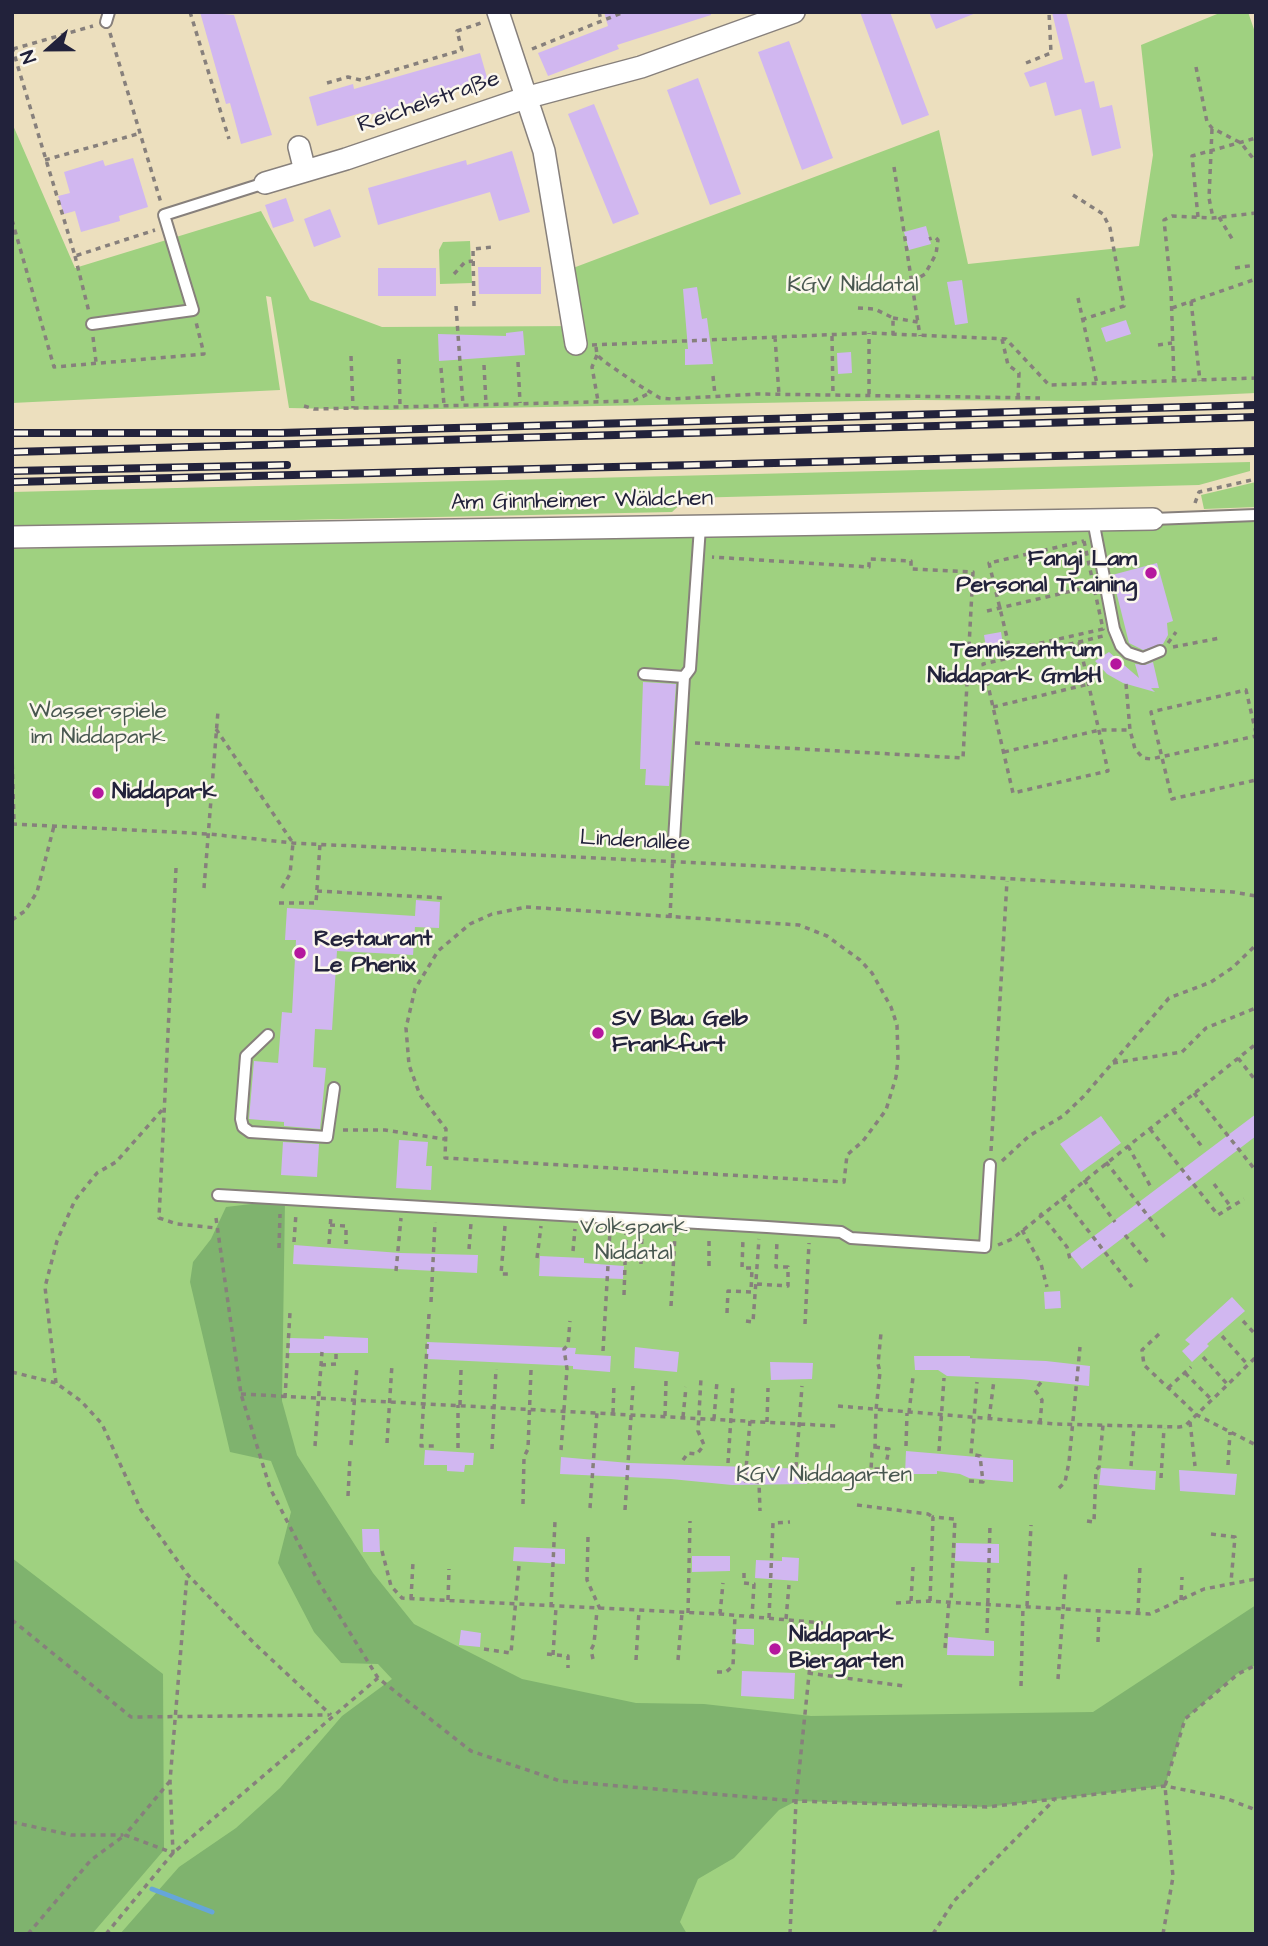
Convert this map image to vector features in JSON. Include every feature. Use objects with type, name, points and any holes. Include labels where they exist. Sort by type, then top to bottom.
[{"type":"street","points":[[586,345],[544,151],[525,98],[641,67],[794,12]]},
{"type":"street","name":"Reichelstraße","points":[[265,183],[525,98],[499,15]]},
{"type":"street","points":[[299,148],[305,171]]},
{"type":"street","name":"Am Ginnheimer Wäldchen","points":[[12,537],[1153,519]]},
{"type":"lane","points":[[92,324],[193,310],[166,221],[265,183]]},
{"type":"lane","points":[[1153,519],[1256,515]]},
{"type":"lane","points":[[1093,520],[1099,585],[1121,646],[1132,655],[1143,657],[1162,650]]},
{"type":"lane","points":[[674,840],[678,743],[684,677],[690,669],[700,527]]},
{"type":"lane","points":[[644,674],[684,677]]},
{"type":"lane","points":[[268,1035],[246,1056],[241,1119],[243,1127],[250,1132],[327,1137],[334,1088]]},
{"type":"lane","points":[[218,1195],[778,1227],[841,1232],[851,1238],[985,1247],[990,1168]]},
{"type":"path","points":[[190,12],[229,139]]},
{"type":"path","points":[[599,12],[601,20]]},
{"type":"path","points":[[511,57],[624,12]]},
{"type":"path","points":[[1026,63],[1051,53],[1049,12]]},
{"type":"path","points":[[327,83],[348,77],[361,80],[462,50],[457,31],[499,15]]},
{"type":"path","points":[[107,17],[166,221],[75,256],[13,49],[107,17]]},
{"type":"path","points":[[1196,67],[1207,122],[1212,128],[1241,143],[1256,162]]},
{"type":"path","points":[[1212,128],[1209,198],[1213,218]]},
{"type":"path","points":[[45,160],[141,133]]},
{"type":"path","points":[[1198,217],[1192,156],[1256,138]]},
{"type":"path","points":[[894,167],[920,336]]},
{"type":"path","points":[[1073,195],[1103,214],[1110,229],[1124,306],[1084,319]]},
{"type":"path","points":[[1174,381],[1164,220],[1172,216],[1213,218],[1256,213]]},
{"type":"path","points":[[1219,217],[1234,242]]},
{"type":"path","points":[[12,220],[54,368],[204,354],[193,310]]},
{"type":"path","points":[[912,282],[925,274],[936,254],[938,240],[935,237],[929,239]]},
{"type":"path","points":[[474,306],[473,249],[492,247]]},
{"type":"path","points":[[454,274],[465,262],[473,261]]},
{"type":"path","points":[[1235,268],[1256,265]]},
{"type":"path","points":[[1171,308],[1256,279]]},
{"type":"path","points":[[1078,298],[1097,384]]},
{"type":"path","points":[[1191,301],[1200,380]]},
{"type":"path","points":[[456,306],[463,405]]},
{"type":"path","points":[[858,308],[875,309],[893,318],[918,322]]},
{"type":"path","points":[[893,318],[893,335]]},
{"type":"path","points":[[586,345],[869,333],[1002,339],[1049,385],[1256,378]]},
{"type":"path","points":[[869,333],[869,394]]},
{"type":"path","points":[[832,335],[833,396]]},
{"type":"path","points":[[775,337],[779,395]]},
{"type":"path","points":[[1002,339],[1008,365],[1019,373],[1018,400]]},
{"type":"path","points":[[1158,345],[1172,344]]},
{"type":"path","points":[[586,345],[650,393],[671,399],[695,400],[715,395],[869,394],[1018,400],[1040,398]]},
{"type":"path","points":[[597,355],[592,367],[598,401]]},
{"type":"path","points":[[351,356],[353,408]]},
{"type":"path","points":[[399,359],[400,407]]},
{"type":"path","points":[[518,362],[520,403]]},
{"type":"path","points":[[484,365],[486,404]]},
{"type":"path","points":[[441,368],[444,406]]},
{"type":"path","points":[[713,376],[715,395]]},
{"type":"path","points":[[304,406],[314,410],[633,401],[650,393]]},
{"type":"path","points":[[1199,492],[1256,479]]},
{"type":"path","points":[[1084,541],[1099,585],[1103,629],[1010,650],[1000,608],[989,563],[1084,541]]},
{"type":"path","points":[[678,743],[962,758],[974,572],[911,569],[911,561],[869,559],[869,567],[699,556]]},
{"type":"path","points":[[987,611],[1099,585]]},
{"type":"path","points":[[1079,642],[1108,771],[1013,793],[983,664],[1115,633]]},
{"type":"path","points":[[1162,650],[1220,638]]},
{"type":"path","points":[[993,707],[1089,684]]},
{"type":"path","points":[[1126,684],[1130,730],[1135,749],[1143,758],[1162,757],[1256,735],[1246,690],[1151,712],[1162,757],[1171,799],[1256,780]]},
{"type":"path","points":[[204,888],[218,711]]},
{"type":"path","points":[[216,729],[293,843],[290,874],[280,891]]},
{"type":"path","points":[[1004,752],[1100,730],[1130,730]]},
{"type":"path","points":[[12,754],[13,824]]},
{"type":"path","name":"Lindenallee","points":[[13,824],[209,834],[293,843],[1233,892],[1256,897]]},
{"type":"path","points":[[12,920],[25,911],[37,892],[54,826]]},
{"type":"path","points":[[670,918],[674,840]]},
{"type":"path","points":[[279,903],[316,903],[320,844]]},
{"type":"path","points":[[176,868],[159,1218],[177,1224],[216,1228]]},
{"type":"path","points":[[990,1168],[1007,881]]},
{"type":"path","points":[[317,891],[444,898]]},
{"type":"path","points":[[512,908],[799,925],[841,944],[872,972],[897,1025],[896,1077],[886,1110],[863,1141],[847,1155],[844,1182],[445,1158],[448,1141],[446,1129],[414,1081],[406,1046],[406,1028],[415,989],[438,951],[470,924],[512,908]]},
{"type":"path","points":[[990,1168],[1030,1136],[1063,1116],[1169,998],[1211,982],[1232,968],[1256,944]]},
{"type":"path","points":[[1111,1063],[1182,1052],[1206,1028],[1256,1008]]},
{"type":"path","points":[[985,1247],[1012,1239],[1040,1213],[1256,1044]]},
{"type":"path","points":[[1238,1058],[1256,1081]]},
{"type":"path","points":[[1194,1093],[1256,1171]]},
{"type":"path","points":[[56,1383],[45,1287],[57,1241],[75,1200],[97,1173],[116,1162],[164,1108]]},
{"type":"path","points":[[1173,1110],[1204,1149]]},
{"type":"path","points":[[1150,1129],[1217,1216],[1244,1199]]},
{"type":"path","points":[[330,1130],[385,1130],[448,1141]]},
{"type":"path","points":[[1128,1146],[1152,1189]]},
{"type":"path","points":[[1106,1162],[1166,1239]]},
{"type":"path","points":[[1084,1180],[1115,1222]]},
{"type":"path","points":[[1214,1184],[1231,1207]]},
{"type":"path","points":[[279,1248],[281,1197]]},
{"type":"path","points":[[1062,1197],[1132,1287]]},
{"type":"path","points":[[294,1242],[296,1198]]},
{"type":"path","points":[[329,1244],[331,1200]]},
{"type":"path","points":[[396,1271],[401,1204]]},
{"type":"path","points":[[431,1302],[431,1254],[437,1206]]},
{"type":"path","points":[[469,1249],[472,1208]]},
{"type":"path","points":[[506,1211],[501,1274],[511,1275]]},
{"type":"path","points":[[537,1258],[541,1241],[541,1213]]},
{"type":"path","points":[[1040,1213],[1067,1247],[1070,1259]]},
{"type":"path","points":[[573,1251],[576,1216]]},
{"type":"path","points":[[216,1218],[241,1394],[270,1488],[318,1581],[378,1678],[471,1751],[560,1782],[796,1801],[987,1807],[1165,1786],[1225,1798],[1256,1810]]},
{"type":"path","points":[[603,1351],[610,1218]]},
{"type":"path","points":[[641,1264],[642,1220]]},
{"type":"path","points":[[671,1306],[675,1222]]},
{"type":"path","points":[[709,1224],[709,1266]]},
{"type":"path","points":[[330,1225],[345,1226],[346,1244]]},
{"type":"path","points":[[727,1313],[728,1291],[751,1292],[752,1268],[742,1268],[743,1225]]},
{"type":"path","points":[[746,1321],[753,1322],[760,1226]]},
{"type":"path","points":[[757,1284],[788,1286],[788,1267],[776,1267],[778,1227]]},
{"type":"path","points":[[805,1324],[810,1230]]},
{"type":"path","points":[[1022,1230],[1041,1264],[1047,1287]]},
{"type":"path","points":[[624,1295],[626,1234]]},
{"type":"path","points":[[1125,1235],[1150,1265]]},
{"type":"path","points":[[625,1251],[641,1255]]},
{"type":"path","points":[[285,1398],[290,1312]]},
{"type":"path","points":[[429,1314],[424,1356],[422,1446],[437,1446]]},
{"type":"path","points":[[561,1450],[567,1369],[564,1349],[568,1345],[570,1321]]},
{"type":"path","points":[[1243,1321],[1256,1335]]},
{"type":"path","points":[[875,1447],[889,1449],[885,1469],[871,1469],[875,1447],[881,1333]]},
{"type":"path","points":[[1159,1334],[1142,1350],[1141,1362],[1197,1415],[1256,1445]]},
{"type":"path","points":[[1222,1336],[1248,1365]]},
{"type":"path","points":[[1059,1488],[1065,1482],[1080,1347]]},
{"type":"path","points":[[321,1365],[336,1364],[336,1350]]},
{"type":"path","points":[[315,1446],[322,1352]]},
{"type":"path","points":[[1203,1357],[1228,1385]]},
{"type":"path","points":[[838,1406],[1040,1423],[1185,1426],[1256,1357]]},
{"type":"path","points":[[387,1443],[392,1364]]},
{"type":"path","points":[[351,1445],[357,1366]]},
{"type":"path","points":[[1168,1388],[1191,1367]]},
{"type":"path","points":[[457,1448],[461,1369]]},
{"type":"path","points":[[492,1449],[496,1369]]},
{"type":"path","points":[[523,1504],[531,1370]]},
{"type":"path","points":[[12,1372],[56,1383],[81,1401],[102,1424],[141,1510],[187,1574],[255,1644],[331,1715]]},
{"type":"path","points":[[1185,1373],[1212,1400]]},
{"type":"path","points":[[906,1446],[914,1377]]},
{"type":"path","points":[[939,1451],[944,1377]]},
{"type":"path","points":[[682,1460],[688,1453],[697,1454],[704,1445],[698,1431],[701,1378]]},
{"type":"path","points":[[989,1419],[994,1380]]},
{"type":"path","points":[[665,1416],[666,1381]]},
{"type":"path","points":[[714,1419],[717,1381]]},
{"type":"path","points":[[1040,1423],[1042,1400],[1035,1390],[1042,1381]]},
{"type":"path","points":[[969,1481],[983,1482],[980,1456],[971,1454],[977,1382]]},
{"type":"path","points":[[613,1413],[614,1383]]},
{"type":"path","points":[[625,1510],[633,1386]]},
{"type":"path","points":[[728,1463],[733,1386]]},
{"type":"path","points":[[796,1467],[802,1386]]},
{"type":"path","points":[[683,1417],[686,1387]]},
{"type":"path","points":[[767,1422],[768,1388]]},
{"type":"path","points":[[241,1394],[836,1426]]},
{"type":"path","points":[[590,1508],[597,1412]]},
{"type":"path","points":[[750,1421],[746,1481],[759,1482],[760,1511]]},
{"type":"path","points":[[1190,1422],[1195,1466]]},
{"type":"path","points":[[1087,1521],[1094,1521],[1096,1470],[1099,1467],[1102,1425]]},
{"type":"path","points":[[1131,1465],[1134,1426]]},
{"type":"path","points":[[1161,1478],[1164,1427]]},
{"type":"path","points":[[1228,1465],[1230,1432]]},
{"type":"path","points":[[348,1496],[350,1457]]},
{"type":"path","points":[[857,1505],[955,1519],[946,1648]]},
{"type":"path","points":[[930,1601],[933,1517]]},
{"type":"path","points":[[553,1655],[555,1521]]},
{"type":"path","points":[[688,1613],[690,1521]]},
{"type":"path","points":[[769,1618],[774,1523],[790,1522]]},
{"type":"path","points":[[987,1633],[990,1525]]},
{"type":"path","points":[[1021,1686],[1031,1525]]},
{"type":"path","points":[[1211,1534],[1235,1537],[1231,1582]]},
{"type":"path","points":[[588,1537],[587,1580],[599,1609],[594,1644],[590,1650],[593,1659]]},
{"type":"path","points":[[382,1551],[391,1586],[402,1598],[720,1614],[823,1623]]},
{"type":"path","points":[[411,1599],[413,1562]]},
{"type":"path","points":[[1138,1613],[1140,1565]]},
{"type":"path","points":[[484,1649],[511,1653],[519,1566]]},
{"type":"path","points":[[911,1601],[914,1567]]},
{"type":"path","points":[[448,1600],[450,1569]]},
{"type":"path","points":[[1058,1679],[1066,1570]]},
{"type":"path","points":[[744,1573],[744,1583],[754,1584],[752,1617]]},
{"type":"path","points":[[173,1853],[170,1781],[187,1574]]},
{"type":"path","points":[[1181,1600],[1182,1577]]},
{"type":"path","points":[[896,1603],[930,1601],[1150,1614],[1231,1582],[1256,1579]]},
{"type":"path","points":[[720,1614],[723,1583]]},
{"type":"path","points":[[786,1619],[789,1585]]},
{"type":"path","points":[[636,1660],[639,1611]]},
{"type":"path","points":[[1098,1642],[1100,1611]]},
{"type":"path","points":[[678,1660],[682,1612]]},
{"type":"path","points":[[717,1672],[726,1672],[733,1666],[735,1615]]},
{"type":"path","points":[[12,1620],[131,1717],[331,1715]]},
{"type":"path","points":[[547,1654],[568,1656],[568,1668]]},
{"type":"path","points":[[790,1934],[796,1801],[810,1665]]},
{"type":"path","points":[[1163,1934],[1172,1877],[1165,1786],[1185,1719],[1238,1674],[1256,1665]]},
{"type":"path","points":[[808,1673],[904,1686]]},
{"type":"path","points":[[106,1934],[173,1853],[270,1772],[331,1715],[378,1678]]},
{"type":"path","points":[[28,1934],[90,1860],[125,1835],[170,1781]]},
{"type":"path","points":[[933,1934],[954,1901],[1055,1799]]},
{"type":"path","points":[[12,1822],[71,1835],[125,1835],[173,1853]]},
{"type":"green space","name":"KGV Niddatal","points":[[1222,12],[1248,12],[1256,35],[1256,393],[1082,401],[916,400],[388,410],[289,408],[271,297],[266,296],[280,390],[12,403],[12,123],[75,268],[261,211],[310,300],[382,327],[580,326],[573,268],[939,130],[968,264],[1139,246],[1153,155],[1141,45]]},
{"type":"green space","points":[[470,241],[472,283],[440,284],[439,250],[443,242]]},
{"type":"green space","points":[[1250,462],[1250,471],[1199,485],[687,498],[672,512],[12,526],[12,492]]},
{"type":"green space","points":[[1256,482],[1256,507],[1204,509],[1201,495]]},
{"type":"green space","name":"Volkspark Niddatal","points":[[1256,519],[1256,1934],[12,1934],[12,549]]},
{"type":"green space","points":[[285,1200],[282,1401],[297,1455],[373,1573],[414,1624],[522,1679],[636,1703],[704,1704],[811,1716],[1093,1712],[1256,1605],[1256,1665],[1237,1674],[1185,1719],[1165,1786],[987,1807],[796,1801],[779,1810],[734,1858],[698,1879],[680,1922],[687,1934],[120,1934],[179,1867],[236,1828],[280,1788],[342,1716],[392,1679],[378,1664],[341,1663],[314,1632],[278,1563],[291,1512],[271,1461],[230,1452],[190,1282],[193,1262],[211,1239],[226,1207]]},
{"type":"green space","points":[[12,1558],[163,1674],[164,1850],[92,1934],[12,1934]]},
{"type":"building","points":[[200,12],[234,15],[272,135],[241,144],[230,103],[226,104]]},
{"type":"building","points":[[604,12],[711,12],[711,15],[617,45],[619,49],[548,76],[538,53],[608,26]]},
{"type":"building","points":[[860,12],[890,12],[929,115],[902,125]]},
{"type":"building","points":[[929,12],[976,12],[976,13],[936,29]]},
{"type":"building","points":[[1052,12],[1066,12],[1085,83],[1094,81],[1100,108],[1112,105],[1121,148],[1092,156],[1081,109],[1055,116],[1046,82],[1030,87],[1024,73],[1063,59]]},
{"type":"building","points":[[789,41],[833,158],[802,170],[758,52]]},
{"type":"building","points":[[480,53],[488,81],[362,117],[361,113],[317,126],[309,97],[353,84],[354,89]]},
{"type":"building","points":[[698,78],[741,194],[710,205],[667,90]]},
{"type":"building","points":[[594,104],[639,214],[613,224],[568,114]]},
{"type":"building","points":[[512,151],[530,212],[499,221],[490,192],[378,225],[368,188],[466,160],[467,165]]},
{"type":"building","points":[[133,158],[148,207],[119,216],[120,221],[81,232],[75,211],[64,214],[58,196],[70,193],[64,172],[103,160],[105,166]]},
{"type":"building","points":[[286,198],[294,221],[273,228],[265,205]]},
{"type":"building","points":[[330,209],[341,237],[314,247],[304,219]]},
{"type":"building","points":[[926,226],[931,244],[909,250],[904,232]]},
{"type":"building","points":[[478,267],[541,267],[541,294],[479,294]]},
{"type":"building","points":[[378,268],[436,268],[436,296],[378,296]]},
{"type":"building","points":[[962,280],[968,323],[955,325],[947,282]]},
{"type":"building","points":[[697,287],[702,319],[707,318],[713,364],[685,365],[685,349],[688,349],[683,289]]},
{"type":"building","points":[[1126,320],[1131,334],[1106,342],[1101,328]]},
{"type":"building","points":[[523,331],[525,355],[439,361],[438,334],[506,336],[506,333]]},
{"type":"building","points":[[851,352],[852,373],[838,374],[837,353]]},
{"type":"building","points":[[1157,563],[1173,621],[1167,623],[1168,635],[1163,644],[1143,650],[1129,643],[1112,575]]},
{"type":"building","points":[[1001,632],[1004,651],[987,654],[984,635]]},
{"type":"building","points":[[1109,652],[1139,678],[1135,664],[1153,662],[1159,688],[1151,688],[1155,692],[1123,683],[1107,674],[1095,661]]},
{"type":"building","points":[[643,682],[676,684],[669,786],[645,785],[646,769],[640,769]]},
{"type":"building","points":[[416,900],[440,902],[439,928],[415,927],[413,955],[337,951],[332,1030],[315,1029],[313,1067],[326,1068],[320,1129],[249,1119],[254,1061],[278,1063],[282,1012],[292,1013],[296,940],[285,940],[287,908],[415,916]]},
{"type":"building","points":[[1256,1114],[1256,1136],[1082,1269],[1070,1254]]},
{"type":"building","points":[[1101,1116],[1121,1143],[1081,1172],[1060,1144]]},
{"type":"building","points":[[399,1140],[428,1142],[426,1166],[432,1166],[431,1190],[396,1188]]},
{"type":"building","points":[[283,1142],[319,1144],[317,1177],[281,1175]]},
{"type":"building","points":[[294,1245],[400,1253],[478,1255],[477,1273],[293,1264]]},
{"type":"building","points":[[540,1256],[584,1258],[584,1263],[624,1266],[623,1279],[539,1276]]},
{"type":"building","points":[[1060,1291],[1061,1308],[1045,1309],[1044,1292]]},
{"type":"building","points":[[1232,1297],[1245,1311],[1207,1344],[1209,1346],[1192,1362],[1182,1351],[1190,1344],[1185,1340]]},
{"type":"building","points":[[324,1336],[368,1338],[368,1353],[289,1353],[290,1338],[324,1339]]},
{"type":"building","points":[[427,1342],[576,1348],[575,1354],[611,1356],[610,1372],[573,1369],[573,1366],[427,1359]]},
{"type":"building","points":[[635,1347],[679,1352],[677,1372],[634,1368]]},
{"type":"building","points":[[914,1356],[970,1356],[1090,1366],[1089,1386],[1021,1379],[947,1376],[938,1370],[915,1370]]},
{"type":"building","points":[[770,1362],[813,1363],[812,1379],[771,1380]]},
{"type":"building","points":[[425,1450],[474,1453],[473,1465],[465,1465],[464,1472],[447,1471],[447,1465],[424,1465]]},
{"type":"building","points":[[906,1451],[1013,1460],[1013,1482],[969,1478],[937,1471],[937,1474],[905,1474]]},
{"type":"building","points":[[561,1457],[629,1463],[809,1469],[807,1484],[732,1485],[560,1474]]},
{"type":"building","points":[[1101,1468],[1156,1471],[1155,1490],[1099,1485]]},
{"type":"building","points":[[1179,1470],[1237,1474],[1235,1495],[1180,1491]]},
{"type":"building","points":[[362,1529],[379,1529],[380,1552],[363,1552]]},
{"type":"building","points":[[956,1543],[999,1544],[999,1563],[955,1561]]},
{"type":"building","points":[[514,1547],[565,1549],[565,1564],[513,1561]]},
{"type":"building","points":[[692,1556],[730,1556],[730,1571],[692,1572]]},
{"type":"building","points":[[782,1557],[799,1558],[798,1581],[755,1578],[756,1560],[782,1561]]},
{"type":"building","points":[[736,1629],[754,1629],[754,1645],[735,1643]]},
{"type":"building","points":[[461,1630],[481,1633],[480,1647],[459,1645]]},
{"type":"building","points":[[948,1637],[994,1641],[994,1656],[947,1655]]},
{"type":"building","points":[[742,1671],[795,1673],[794,1699],[741,1696]]},
{"type":"waterway","points":[[152,1889],[212,1912]]},
{"type":"railway","points":[[12,433],[280,433],[1256,405]]},
{"type":"railway","points":[[12,452],[1256,417]]},
{"type":"railway","points":[[12,482],[1256,451]]},
{"type":"railway","points":[[12,471],[287,465]]},
{"type":"place","name":"Fangi Lam Personal Training","points":[[1151,573]]},
{"type":"place","name":"Tenniszentrum Niddapark GmbH","points":[[1116,664]]},
{"type":"place","name":"Niddapark","points":[[98,793]]},
{"type":"place","name":"Restaurant Le Phenix","points":[[300,953]]},
{"type":"place","name":"SV Blau Gelb Frankfurt","points":[[598,1033]]},
{"type":"place","name":"Niddapark Biergarten","points":[[775,1649]]},
{"type":"park label","name":"Wasserspiele im Niddapark","points":[[98,725]]},
{"type":"park label","name":"KGV Niddagarten","points":[[824,1476]]}]
